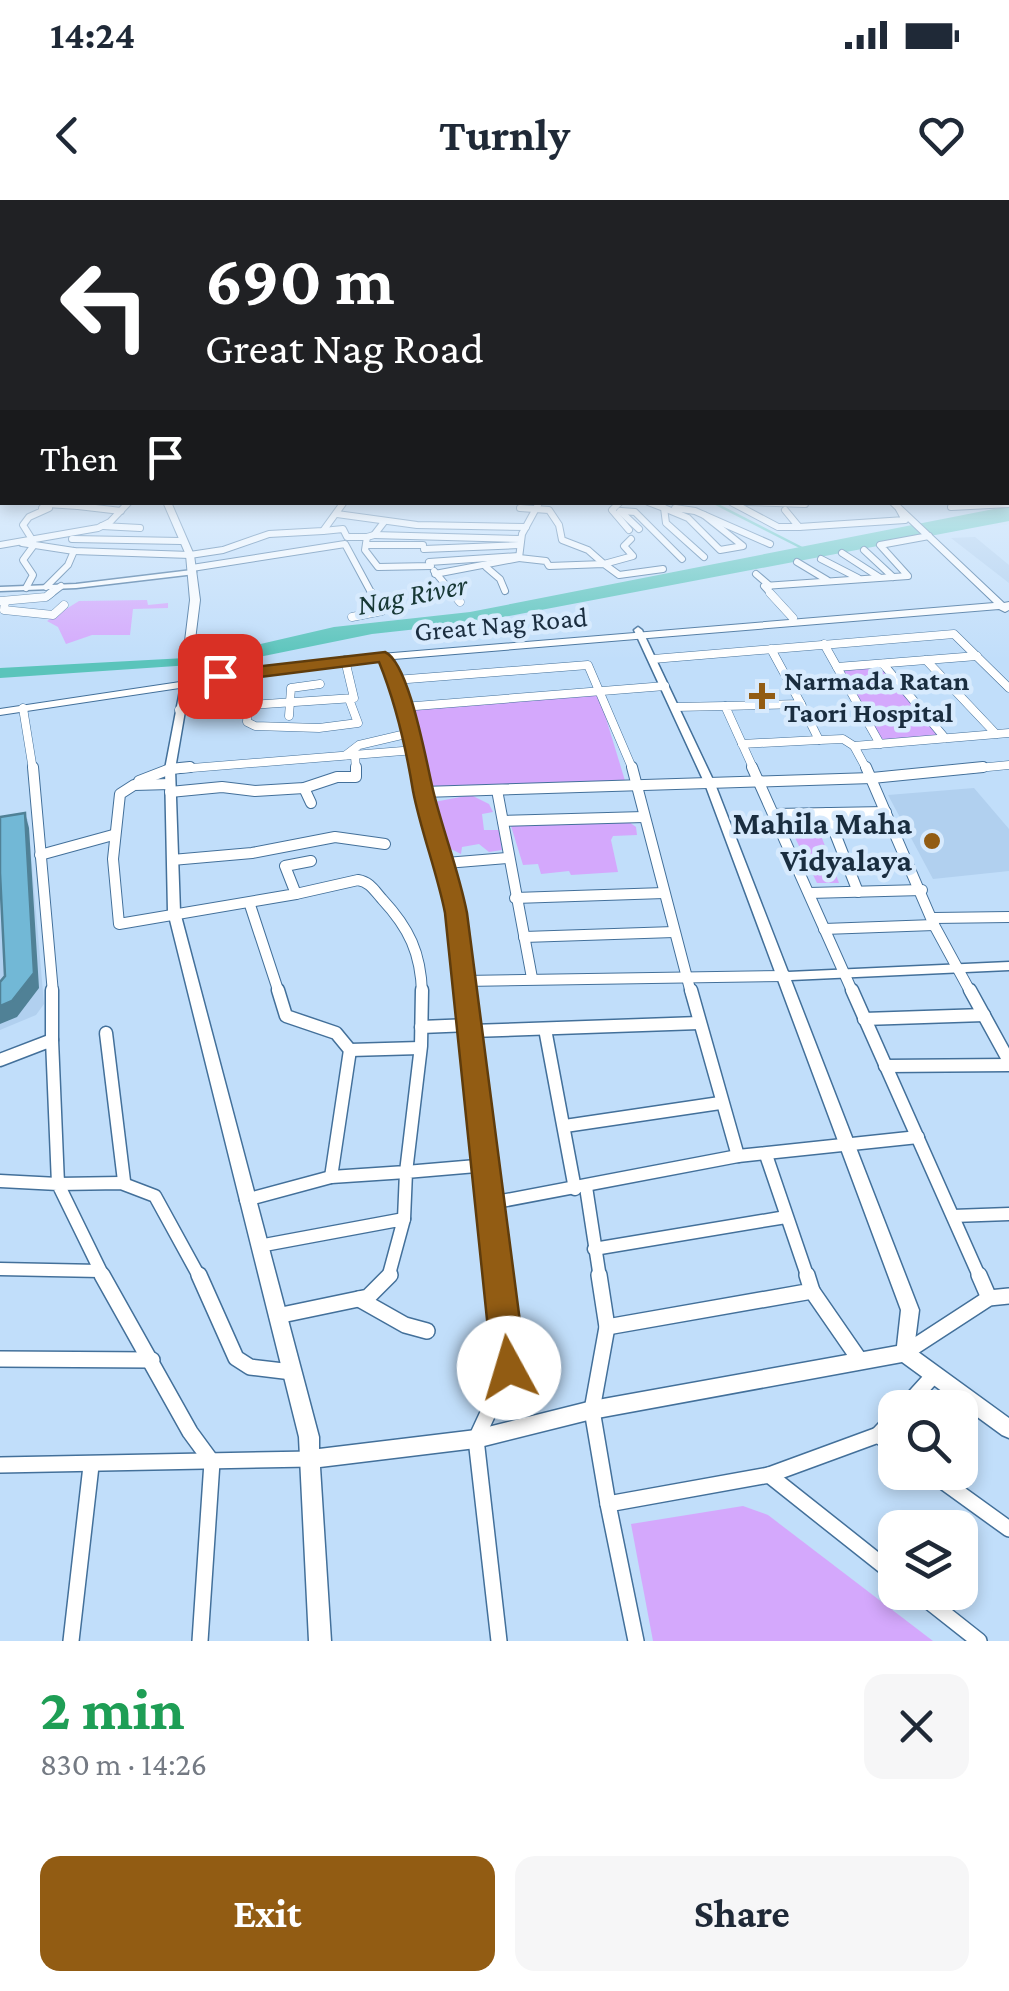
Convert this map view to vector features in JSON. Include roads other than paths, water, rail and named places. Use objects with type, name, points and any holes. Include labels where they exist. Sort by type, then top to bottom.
[{"type":"main road","points":[[175,525],[190,556],[195,600],[186,676]]},
{"type":"main road","points":[[919,525],[1004,602]]},
{"type":"main road","points":[[978,605],[1004,602]]},
{"type":"main road","name":"Great Nag Road","points":[[0,708],[324,656],[1004,602]]},
{"type":"main road","name":"Great Nag Road","points":[[0,708],[23,708],[186,676],[792,618],[978,605]]},
{"type":"street","points":[[23,525],[33,543],[74,552],[190,556],[223,550],[269,534],[343,530],[346,537],[429,536],[519,550],[550,566],[604,564],[632,556],[624,546],[630,535],[623,525]]},
{"type":"street","points":[[323,530],[327,525]]},
{"type":"street","points":[[369,539],[381,525]]},
{"type":"street","points":[[433,525],[428,559],[460,602]]},
{"type":"street","points":[[444,525],[526,527],[519,550],[486,567]]},
{"type":"street","points":[[557,525],[562,540],[588,550],[618,575],[663,569]]},
{"type":"street","points":[[636,525],[639,529]]},
{"type":"street","points":[[648,525],[682,560]]},
{"type":"street","points":[[667,525],[704,557]]},
{"type":"street","points":[[692,525],[720,550],[743,546],[717,525]]},
{"type":"street","points":[[727,525],[770,544]]},
{"type":"street","points":[[775,525],[826,525]]},
{"type":"street","points":[[0,545],[72,536],[102,526],[140,528]]},
{"type":"street","points":[[72,536],[128,542],[181,541]]},
{"type":"street","points":[[62,549],[72,536]]},
{"type":"street","points":[[792,618],[764,586],[910,574],[880,545],[932,537]]},
{"type":"street","points":[[369,539],[378,567],[519,550]]},
{"type":"street","points":[[369,539],[428,559],[486,567],[500,579],[505,592]]},
{"type":"street","points":[[121,554],[128,542]]},
{"type":"street","points":[[26,588],[33,576],[23,560],[33,543]]},
{"type":"street","points":[[0,589],[61,586],[192,570],[345,544],[382,611],[352,617]]},
{"type":"street","points":[[428,559],[519,550]]},
{"type":"street","points":[[864,550],[887,577]]},
{"type":"street","points":[[852,551],[887,577]]},
{"type":"street","points":[[46,587],[68,566],[74,552]]},
{"type":"street","points":[[838,554],[863,572],[887,577]]},
{"type":"street","points":[[821,559],[859,579]]},
{"type":"street","points":[[796,562],[828,581]]},
{"type":"street","points":[[756,574],[770,586]]},
{"type":"street","points":[[61,586],[46,597],[3,601],[4,610],[53,616],[64,605]]},
{"type":"street","points":[[639,632],[710,784],[910,1310],[905,1353]]},
{"type":"street","points":[[653,658],[954,634],[1009,688]]},
{"type":"street","points":[[824,644],[880,744]]},
{"type":"street","points":[[771,649],[819,740]]},
{"type":"street","points":[[837,668],[977,656]]},
{"type":"street","points":[[385,657],[403,707],[423,792],[446,864],[488,1166],[509,1368],[476,1439],[499,1641]]},
{"type":"street","points":[[179,710],[354,698],[345,660]]},
{"type":"street","points":[[926,660],[996,734]]},
{"type":"street","points":[[395,680],[588,664],[638,785],[720,1103],[738,1156]]},
{"type":"street","points":[[883,664],[945,738]]},
{"type":"street","points":[[186,676],[170,782],[176,916],[312,1459],[320,1641]]},
{"type":"street","points":[[289,716],[291,688],[320,684]]},
{"type":"street","points":[[403,707],[665,686]]},
{"type":"street","points":[[248,706],[248,722],[255,726],[319,728],[358,722],[349,699]]},
{"type":"street","points":[[675,708],[800,704]]},
{"type":"street","points":[[725,706],[989,1298]]},
{"type":"street","points":[[23,708],[34,774],[58,1184],[100,1271],[190,1432],[212,1462],[200,1641]]},
{"type":"street","points":[[854,746],[1009,732]]},
{"type":"street","points":[[277,1316],[368,1297],[390,1276],[404,1219],[420,1048],[418,953],[409,930],[368,882],[358,880],[250,905],[120,924],[113,894],[114,836],[121,791],[134,784],[170,782],[353,749],[410,733]]},
{"type":"street","points":[[742,744],[843,740],[854,746],[872,778],[934,921],[1009,1064],[885,1066]]},
{"type":"street","points":[[170,782],[255,791],[304,788],[338,777],[356,777],[353,749]]},
{"type":"street","points":[[353,749],[415,750]]},
{"type":"street","points":[[423,792],[872,778],[1009,765]]},
{"type":"street","points":[[304,788],[311,803]]},
{"type":"street","points":[[497,790],[506,858],[532,978]]},
{"type":"street","points":[[775,814],[886,812]]},
{"type":"street","points":[[827,814],[858,892]]},
{"type":"street","points":[[503,821],[644,817]]},
{"type":"street","points":[[40,856],[114,836]]},
{"type":"street","points":[[172,860],[288,848],[326,836],[354,836],[385,844]]},
{"type":"street","points":[[446,864],[506,858]]},
{"type":"street","points":[[296,894],[285,866],[311,860]]},
{"type":"street","points":[[809,893],[922,890]]},
{"type":"street","points":[[515,898],[664,893]]},
{"type":"street","points":[[250,905],[286,1016],[336,1033],[350,1050],[331,1177]]},
{"type":"street","points":[[824,928],[1009,917]]},
{"type":"street","points":[[524,938],[674,932]]},
{"type":"street","points":[[464,981],[786,976],[1009,966]]},
{"type":"street","points":[[864,1018],[984,1015]]},
{"type":"street","points":[[421,1028],[699,1023]]},
{"type":"street","points":[[545,1028],[594,1249],[607,1327],[592,1410],[636,1641]]},
{"type":"street","points":[[106,1032],[124,1182]]},
{"type":"street","points":[[0,1060],[52,1040]]},
{"type":"street","points":[[350,1050],[420,1048]]},
{"type":"street","points":[[565,1126],[720,1103]]},
{"type":"street","points":[[492,1203],[738,1156],[850,1148],[918,1137]]},
{"type":"street","points":[[766,1154],[812,1291],[859,1359]]},
{"type":"street","points":[[246,1200],[331,1177],[488,1166]]},
{"type":"street","points":[[0,1182],[124,1182],[143,1187],[155,1196],[198,1274],[236,1358],[250,1368],[292,1372]]},
{"type":"street","points":[[953,1216],[1009,1214]]},
{"type":"street","points":[[594,1249],[786,1217]]},
{"type":"street","points":[[259,1246],[404,1219]]},
{"type":"street","points":[[0,1268],[100,1271]]},
{"type":"street","points":[[607,1327],[812,1291]]},
{"type":"street","points":[[0,1465],[312,1459],[476,1439],[592,1410],[905,1353],[989,1298],[1009,1296]]},
{"type":"street","points":[[358,1299],[405,1325],[427,1331]]},
{"type":"street","points":[[905,1353],[1009,1430]]},
{"type":"street","points":[[0,1359],[152,1360]]},
{"type":"street","points":[[921,1390],[934,1376]]},
{"type":"street","points":[[608,1504],[768,1475],[878,1435]]},
{"type":"street","points":[[71,1641],[90,1466]]},
{"type":"street","points":[[768,1475],[878,1562]]},
{"type":"street","points":[[955,1490],[1009,1529]]},
{"type":"street","points":[[937,1610],[969,1638]]},
{"type":"waterway","points":[[757,525],[802,548]]},
{"type":"place","name":"Narmada Ratan Taori Hospital","points":[[762,696]]},
{"type":"place","name":"Mahila Maha Vidyalaya","points":[[932,841]]},
{"type":"water label","name":"Nag River","points":[[412,594]]}]
